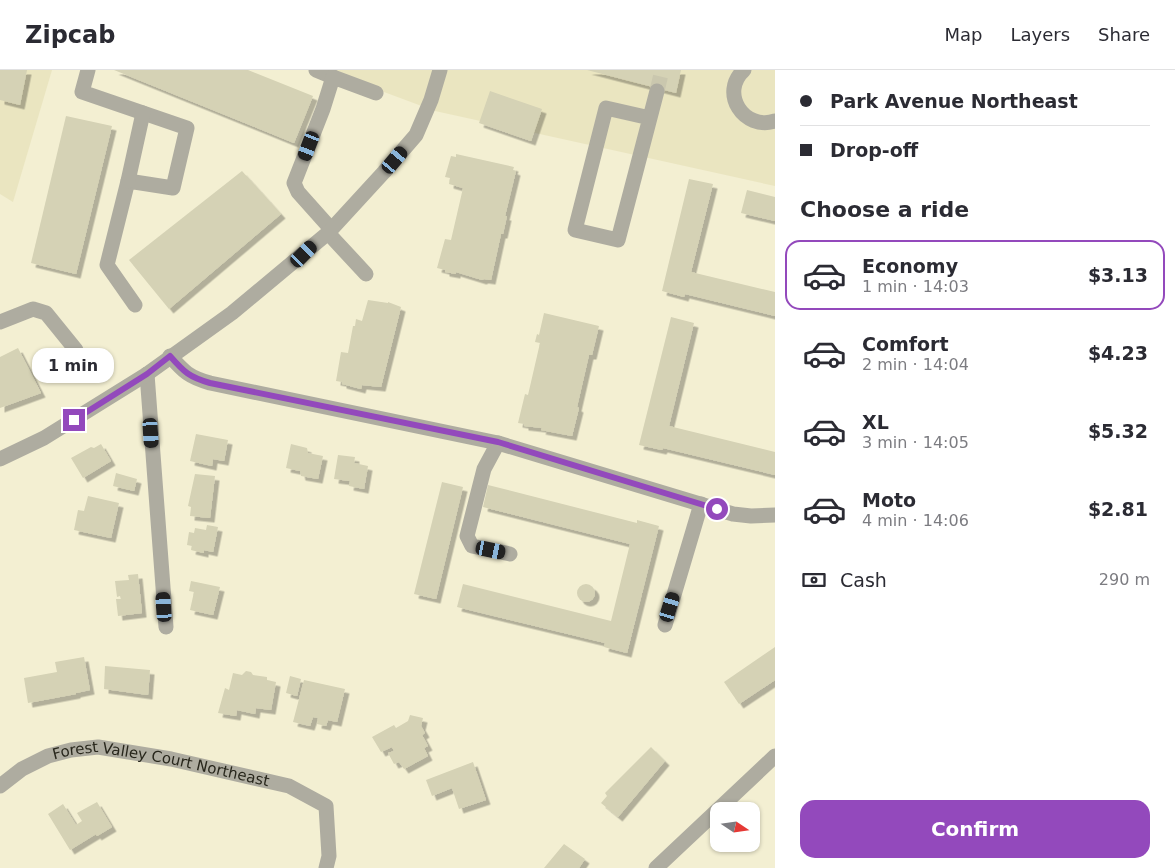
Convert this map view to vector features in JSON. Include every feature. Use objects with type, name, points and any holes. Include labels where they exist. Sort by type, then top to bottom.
[{"type":"street","points":[[88,70],[82,92],[187,128],[174,188],[128,181]]},
{"type":"street","points":[[316,70],[376,93]]},
{"type":"street","points":[[0,460],[44,438],[147,374],[232,313],[329,231],[416,135],[431,100],[440,70]]},
{"type":"street","points":[[744,70],[736,81],[734,90],[734,100],[738,109],[754,121],[763,123],[775,121]]},
{"type":"street","points":[[333,77],[323,109],[294,183],[298,192],[366,274]]},
{"type":"street","points":[[650,118],[606,108],[575,230],[618,240],[650,118],[657,90]]},
{"type":"street","points":[[135,304],[107,265],[128,181],[142,113]]},
{"type":"street","points":[[0,322],[33,309],[46,313],[76,350]]},
{"type":"street","points":[[170,356],[191,377],[210,383],[498,442],[733,514],[751,516],[775,515]]},
{"type":"street","points":[[147,374],[166,627]]},
{"type":"street","points":[[498,442],[484,469],[467,536],[472,546],[510,554]]},
{"type":"street","points":[[664,625],[701,504]]},
{"type":"street","name":"Forest Valley Court Northeast","points":[[0,786],[22,769],[48,756],[72,750],[98,748],[171,759],[289,786],[326,806],[329,856],[326,868]]},
{"type":"street","points":[[656,868],[775,756]]},
{"type":"shaded area","points":[[0,70],[52,70],[13,202],[0,194]]},
{"type":"shaded area","points":[[325,70],[775,70],[775,186],[435,111]]},
{"type":"building","points":[[0,70],[27,70],[20,105],[0,100]]},
{"type":"building","points":[[114,70],[248,70],[313,96],[294,143]]},
{"type":"building","points":[[587,70],[681,70],[676,93]]},
{"type":"building","points":[[490,91],[542,109],[531,141],[479,123]]},
{"type":"building","points":[[66,116],[112,126],[76,274],[31,263]]},
{"type":"building","points":[[456,154],[514,167],[513,170],[516,171],[491,280],[482,280],[456,272],[456,274],[445,272],[445,270],[437,268],[445,239],[451,240],[463,188],[449,184],[450,178],[445,177],[451,156],[456,157]]},
{"type":"building","points":[[242,171],[281,214],[169,309],[129,260]]},
{"type":"building","points":[[689,179],[713,184],[691,272],[775,292],[775,316],[685,294],[684,297],[662,291]]},
{"type":"building","points":[[747,190],[775,197],[775,221],[741,213]]},
{"type":"building","points":[[368,300],[388,302],[401,307],[381,387],[362,385],[361,389],[336,381],[341,352],[348,353],[353,326],[355,326],[356,319],[362,321]]},
{"type":"building","points":[[544,313],[599,326],[592,355],[589,355],[572,436],[541,430],[542,428],[524,426],[524,424],[518,423],[525,394],[528,395],[540,343],[535,342],[537,334],[539,335]]},
{"type":"building","points":[[671,317],[694,323],[669,426],[775,452],[775,475],[663,448],[662,450],[639,445]]},
{"type":"building","points":[[18,348],[41,393],[0,408],[0,357]]},
{"type":"building","points":[[196,434],[228,440],[224,461],[213,459],[212,466],[190,461]]},
{"type":"building","points":[[101,444],[111,461],[83,478],[71,458],[91,447],[94,448]]},
{"type":"building","points":[[291,444],[307,448],[308,453],[323,456],[318,479],[301,476],[300,471],[286,468]]},
{"type":"building","points":[[338,455],[355,457],[354,463],[368,466],[364,489],[349,486],[350,481],[334,479]]},
{"type":"building","points":[[116,473],[137,479],[134,491],[113,486]]},
{"type":"building","points":[[195,474],[215,476],[210,518],[190,516],[191,507],[188,506]]},
{"type":"building","points":[[442,482],[463,487],[436,599],[414,594]]},
{"type":"building","points":[[488,485],[637,523],[637,520],[659,526],[627,653],[604,647],[605,643],[457,607],[463,584],[611,621],[630,544],[483,507]]},
{"type":"building","points":[[88,496],[119,503],[111,538],[74,530],[78,510],[84,511]]},
{"type":"building","points":[[207,525],[218,527],[213,552],[204,550],[204,553],[191,550],[192,546],[187,545],[189,532],[194,533],[195,528],[206,530]]},
{"type":"building","points":[[138,574],[142,613],[118,616],[116,599],[121,599],[120,596],[117,597],[115,581],[129,580],[128,575]]},
{"type":"building","points":[[191,581],[220,587],[213,615],[190,610],[194,592],[189,591]]},
{"type":"building","points":[[582,584],[590,584],[595,589],[593,600],[582,602],[577,597],[577,589]]},
{"type":"building","points":[[775,647],[775,680],[739,704],[724,682]]},
{"type":"building","points":[[84,657],[90,690],[28,703],[24,678],[57,672],[55,662]]},
{"type":"building","points":[[105,666],[150,670],[148,695],[104,689]]},
{"type":"building","points":[[246,671],[251,672],[253,675],[267,677],[267,680],[276,682],[271,710],[256,708],[255,714],[237,710],[236,716],[218,713],[225,688],[229,690],[233,673],[242,675]]},
{"type":"building","points":[[290,676],[301,679],[297,696],[286,693]]},
{"type":"building","points":[[304,680],[345,689],[337,722],[328,720],[326,726],[317,724],[318,718],[313,717],[310,726],[293,722]]},
{"type":"building","points":[[410,715],[423,718],[421,726],[425,733],[422,735],[428,746],[424,748],[428,756],[404,769],[399,762],[394,764],[388,753],[394,751],[392,747],[381,752],[372,737],[394,725],[396,728],[408,721]]},
{"type":"building","points":[[651,747],[665,761],[618,817],[601,803],[607,796],[605,793]]},
{"type":"building","points":[[473,762],[486,800],[459,809],[452,788],[432,796],[426,780]]},
{"type":"building","points":[[97,802],[112,827],[97,836],[96,834],[70,850],[48,814],[63,804],[76,825],[82,821],[77,813]]},
{"type":"building","points":[[564,844],[585,859],[579,868],[544,868]]},
{"type":"tunnel","points":[[657,91],[662,70]]},
{"type":"route","points":[[74,420],[147,374],[170,356],[191,377],[210,383],[498,442],[717,509]]}]
